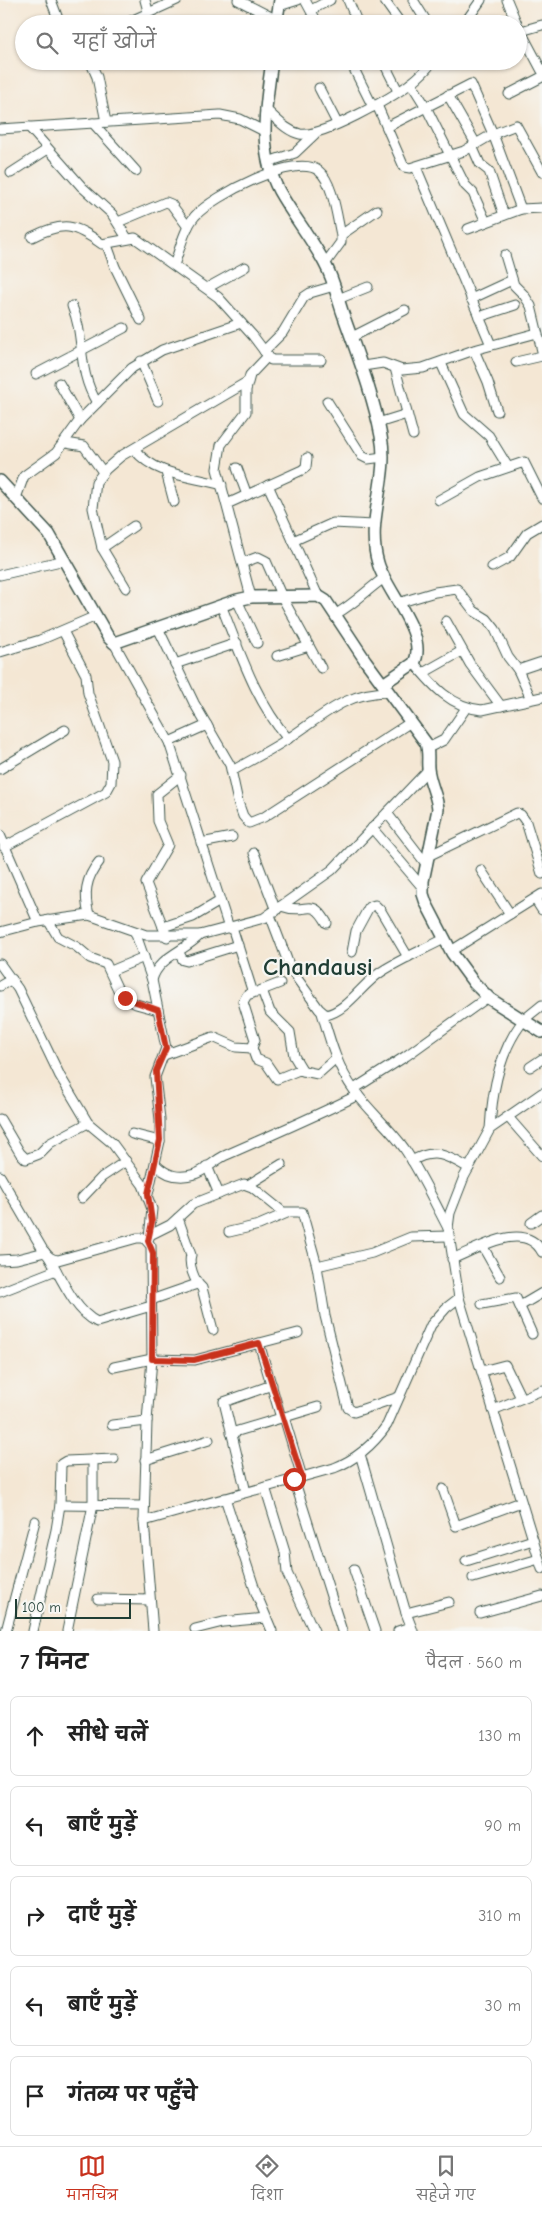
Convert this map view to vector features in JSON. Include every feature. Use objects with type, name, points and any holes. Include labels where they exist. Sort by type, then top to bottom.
[{"type":"street","points":[[51,0],[57,15]]},
{"type":"street","points":[[145,0],[148,11]]},
{"type":"street","points":[[141,15],[177,0]]},
{"type":"street","points":[[238,0],[265,15]]},
{"type":"street","points":[[279,3],[298,0]]},
{"type":"street","points":[[306,0],[314,15]]},
{"type":"street","points":[[311,10],[330,0]]},
{"type":"street","points":[[348,0],[354,15]]},
{"type":"street","points":[[384,0],[395,15]]},
{"type":"street","points":[[413,0],[422,15]]},
{"type":"street","points":[[507,0],[514,15]]},
{"type":"street","points":[[472,15],[484,1]]},
{"type":"street","points":[[527,27],[542,26]]},
{"type":"street","points":[[527,42],[542,71]]},
{"type":"street","points":[[94,70],[98,77],[106,122]]},
{"type":"street","points":[[232,771],[288,739],[337,704],[386,688],[414,663],[416,658],[415,639],[378,563],[374,525],[383,468],[382,438],[363,366],[325,264],[278,189],[270,167],[264,131],[271,70]]},
{"type":"street","points":[[355,70],[387,127],[400,164],[407,168],[416,167],[451,155],[513,125],[518,126],[542,172]]},
{"type":"street","points":[[388,70],[398,91]]},
{"type":"street","points":[[174,265],[188,227],[196,216],[210,204],[295,153],[315,134],[375,106],[411,83],[423,70]]},
{"type":"street","points":[[508,94],[542,77]]},
{"type":"street","points":[[411,83],[426,107],[465,185],[473,193],[486,222]]},
{"type":"street","points":[[387,127],[471,84],[524,208]]},
{"type":"street","points":[[320,88],[337,123]]},
{"type":"street","points":[[448,95],[474,145],[480,164],[489,171],[504,215]]},
{"type":"street","points":[[265,110],[289,130],[298,134],[315,134]]},
{"type":"street","points":[[0,128],[220,115],[240,119],[264,131]]},
{"type":"street","points":[[93,123],[136,171]]},
{"type":"street","points":[[28,127],[82,187],[112,214],[127,238]]},
{"type":"street","points":[[11,173],[48,149]]},
{"type":"street","points":[[270,167],[304,165],[318,170],[328,182],[341,242],[325,264]]},
{"type":"street","points":[[416,167],[491,345]]},
{"type":"street","points":[[118,222],[166,202],[171,204],[188,227]]},
{"type":"street","points":[[468,229],[524,208],[542,208]]},
{"type":"street","points":[[341,235],[376,210]]},
{"type":"street","points":[[32,237],[48,229],[72,226],[107,245],[114,267],[141,320]]},
{"type":"street","points":[[107,245],[127,238],[135,238],[207,288],[241,323],[266,354],[274,360],[321,360]]},
{"type":"street","points":[[505,255],[512,280],[528,300],[542,351]]},
{"type":"street","points":[[207,288],[246,267]]},
{"type":"street","points":[[471,299],[512,280]]},
{"type":"street","points":[[251,597],[217,469],[218,455],[226,437],[246,412],[247,382],[250,375],[283,332],[304,297],[310,293],[334,286]]},
{"type":"street","points":[[338,299],[368,287]]},
{"type":"street","points":[[479,317],[515,305]]},
{"type":"street","points":[[72,306],[79,326],[84,375],[97,403]]},
{"type":"street","points":[[352,337],[405,310]]},
{"type":"street","points":[[16,498],[24,476],[56,453],[66,443],[80,420],[142,361],[182,342],[241,323]]},
{"type":"street","points":[[36,374],[124,328]]},
{"type":"street","points":[[363,366],[383,362],[395,368],[423,368],[474,350],[538,333]]},
{"type":"street","points":[[474,350],[488,382],[497,411]]},
{"type":"street","points":[[516,362],[542,356]]},
{"type":"street","points":[[142,361],[158,401]]},
{"type":"street","points":[[440,363],[464,414],[489,436],[508,467]]},
{"type":"street","points":[[395,368],[413,435]]},
{"type":"street","points":[[126,588],[102,548],[93,508],[96,482],[121,456],[247,382]]},
{"type":"street","points":[[59,383],[80,420]]},
{"type":"street","points":[[327,402],[362,456],[368,459],[383,457]]},
{"type":"street","points":[[378,423],[408,414]]},
{"type":"street","points":[[66,443],[82,444],[104,472]]},
{"type":"street","points":[[134,449],[147,464],[166,472],[222,485]]},
{"type":"street","points":[[227,504],[306,467],[308,458]]},
{"type":"street","points":[[440,500],[470,481],[508,467],[526,463],[542,498]]},
{"type":"street","points":[[236,468],[247,495]]},
{"type":"street","points":[[166,472],[174,502]]},
{"type":"street","points":[[0,481],[49,534],[170,742],[220,902],[258,991],[270,1012],[290,1032],[294,1056],[303,1071]]},
{"type":"street","points":[[268,485],[318,596],[326,601],[336,614],[428,748],[428,770],[437,798],[438,809],[423,888],[426,903],[444,939],[474,983],[488,997],[542,1032]]},
{"type":"street","points":[[293,541],[333,523],[374,525]]},
{"type":"street","points":[[102,548],[134,526]]},
{"type":"street","points":[[492,567],[510,557],[527,533],[541,528]]},
{"type":"street","points":[[242,563],[263,558],[266,561],[282,597],[321,668]]},
{"type":"street","points":[[0,575],[65,560]]},
{"type":"street","points":[[336,614],[354,604],[363,592],[384,578]]},
{"type":"street","points":[[398,603],[435,592],[457,589],[474,611],[491,623],[508,658],[518,670],[531,699]]},
{"type":"street","points":[[114,643],[237,600],[251,597],[318,596]]},
{"type":"street","points":[[237,600],[257,643]]},
{"type":"street","points":[[221,605],[257,693],[273,722],[288,739]]},
{"type":"street","points":[[0,652],[64,631],[96,616]]},
{"type":"street","points":[[446,621],[482,683],[501,706]]},
{"type":"street","points":[[158,628],[232,771],[238,802],[243,816],[249,823],[255,822],[411,722]]},
{"type":"street","points":[[4,847],[100,796],[109,788],[111,783],[112,761],[88,693],[86,675],[64,631]]},
{"type":"street","points":[[175,664],[236,642]]},
{"type":"street","points":[[277,656],[309,646]]},
{"type":"street","points":[[423,673],[462,651]]},
{"type":"street","points":[[518,670],[542,662]]},
{"type":"street","points":[[414,663],[450,700],[466,708],[482,710],[542,697]]},
{"type":"street","points":[[428,748],[444,740],[466,708]]},
{"type":"street","points":[[170,742],[207,725]]},
{"type":"street","points":[[0,770],[65,730]]},
{"type":"street","points":[[0,932],[48,920],[89,915],[135,932],[167,937],[200,935],[231,927],[275,911],[332,870],[428,770]]},
{"type":"street","points":[[167,937],[146,882],[168,845],[158,821],[156,798],[159,790],[181,775]]},
{"type":"street","points":[[387,813],[428,860]]},
{"type":"street","points":[[428,860],[517,813],[524,818],[540,860],[542,874]]},
{"type":"street","points":[[372,828],[423,888]]},
{"type":"street","points":[[0,837],[38,922]]},
{"type":"street","points":[[201,843],[232,837]]},
{"type":"street","points":[[254,853],[275,911],[291,970],[322,1013],[336,1058],[356,1092],[380,1117],[412,1161],[448,1232]]},
{"type":"street","points":[[89,915],[85,890],[87,882],[100,862]]},
{"type":"street","points":[[481,870],[510,914]]},
{"type":"street","points":[[451,951],[538,896],[542,910]]},
{"type":"street","points":[[163,927],[193,917],[220,902]]},
{"type":"street","points":[[352,952],[362,917],[369,907],[375,906],[381,911],[408,957]]},
{"type":"street","points":[[275,911],[298,911],[315,907],[327,923]]},
{"type":"street","points":[[48,920],[58,937],[77,947],[90,958],[106,964],[111,971],[121,996],[136,1004],[158,1010]]},
{"type":"street","points":[[135,932],[152,980],[165,1042],[164,1055],[155,1077],[160,1140],[156,1166],[148,1194]]},
{"type":"street","points":[[152,980],[159,965],[179,953],[200,935]]},
{"type":"street","points":[[322,1013],[332,1014],[366,984],[408,957],[444,939]]},
{"type":"street","points":[[179,953],[183,960],[187,961],[238,945]]},
{"type":"street","points":[[111,971],[144,957]]},
{"type":"street","points":[[0,964],[12,979],[33,1017],[60,1076],[88,1124],[112,1142],[148,1194],[152,1209],[149,1238],[153,1253],[151,1303],[152,1359],[145,1460],[144,1521],[153,1631]]},
{"type":"street","points":[[0,986],[12,979]]},
{"type":"street","points":[[280,983],[247,995],[243,1002],[255,1040],[252,1048],[256,1058],[266,1063],[275,1078],[303,1071],[318,1074],[336,1058]]},
{"type":"street","points":[[156,1166],[167,1175],[195,1174],[217,1159],[306,1122],[356,1092],[488,997]]},
{"type":"street","points":[[542,1006],[524,1020],[509,1046],[492,1097],[490,1129],[469,1168],[450,1213],[448,1232],[459,1298],[542,1569]]},
{"type":"street","points":[[164,1055],[212,1037],[240,1048],[252,1048]]},
{"type":"street","points":[[530,1067],[542,1059]]},
{"type":"street","points":[[490,1129],[542,1093]]},
{"type":"street","points":[[508,1117],[542,1156]]},
{"type":"street","points":[[0,1119],[20,1153],[26,1159],[39,1154],[50,1143],[88,1124]]},
{"type":"street","points":[[132,1134],[160,1140]]},
{"type":"street","points":[[412,1161],[421,1155],[439,1153],[469,1168]]},
{"type":"street","points":[[82,1198],[102,1177],[126,1161]]},
{"type":"street","points":[[0,1260],[17,1260],[47,1255],[58,1260],[137,1238],[149,1238],[170,1225],[193,1204],[248,1185],[282,1164]]},
{"type":"street","points":[[207,1166],[220,1194]]},
{"type":"street","points":[[0,1176],[73,1298],[92,1319],[98,1322],[198,1284]]},
{"type":"street","points":[[248,1185],[287,1213]]},
{"type":"street","points":[[229,1232],[259,1225],[287,1213],[302,1212],[317,1266],[325,1316],[348,1408],[354,1412],[399,1397]]},
{"type":"street","points":[[531,1223],[542,1215]]},
{"type":"street","points":[[178,1218],[191,1255],[189,1261],[198,1284],[202,1288],[213,1330]]},
{"type":"street","points":[[317,1266],[372,1253],[411,1237],[448,1232]]},
{"type":"street","points":[[452,1259],[504,1239],[521,1236],[536,1242],[542,1252]]},
{"type":"street","points":[[483,1247],[500,1277]]},
{"type":"street","points":[[0,1292],[56,1270]]},
{"type":"street","points":[[520,1306],[542,1293]]},
{"type":"street","points":[[482,1304],[514,1297],[532,1334]]},
{"type":"street","points":[[144,1521],[298,1478],[346,1463],[360,1454],[372,1445],[380,1435],[431,1326],[446,1308],[459,1298]]},
{"type":"street","points":[[114,1367],[152,1359],[194,1360],[298,1333]]},
{"type":"street","points":[[259,1343],[283,1417],[298,1478],[342,1631]]},
{"type":"street","points":[[482,1371],[505,1365],[521,1398]]},
{"type":"street","points":[[246,1492],[224,1402],[272,1385]]},
{"type":"street","points":[[493,1410],[542,1390]]},
{"type":"street","points":[[231,1433],[318,1407]]},
{"type":"street","points":[[112,1425],[147,1421]]},
{"type":"street","points":[[145,1460],[209,1440]]},
{"type":"street","points":[[360,1454],[412,1629],[398,1631]]},
{"type":"street","points":[[33,1631],[60,1505],[61,1464],[93,1459],[114,1459]]},
{"type":"street","points":[[67,1631],[93,1505],[93,1459]]},
{"type":"street","points":[[265,1487],[285,1552],[287,1573],[314,1631]]},
{"type":"street","points":[[442,1489],[456,1526],[521,1502]]},
{"type":"street","points":[[225,1498],[256,1593],[272,1631]]},
{"type":"street","points":[[60,1505],[144,1506]]},
{"type":"street","points":[[5,1625],[34,1522]]},
{"type":"street","points":[[466,1561],[533,1540]]},
{"type":"street","points":[[473,1578],[539,1559]]},
{"type":"street","points":[[354,1570],[375,1631]]},
{"type":"street","points":[[480,1613],[542,1596]]},
{"type":"street","points":[[98,1600],[150,1600]]},
{"type":"street","points":[[406,1613],[449,1602]]},
{"type":"street","points":[[195,1629],[223,1622],[266,1618]]},
{"type":"district","name":"Chandausi","points":[[318,966]]},
{"type":"route","points":[[125,998],[136,1004],[158,1010],[166,1048],[155,1077],[160,1132],[156,1166],[148,1194],[152,1209],[152,1222],[148,1241],[152,1246],[153,1253],[152,1359],[194,1360],[259,1343],[281,1418],[284,1417],[302,1477],[294,1479]]}]
